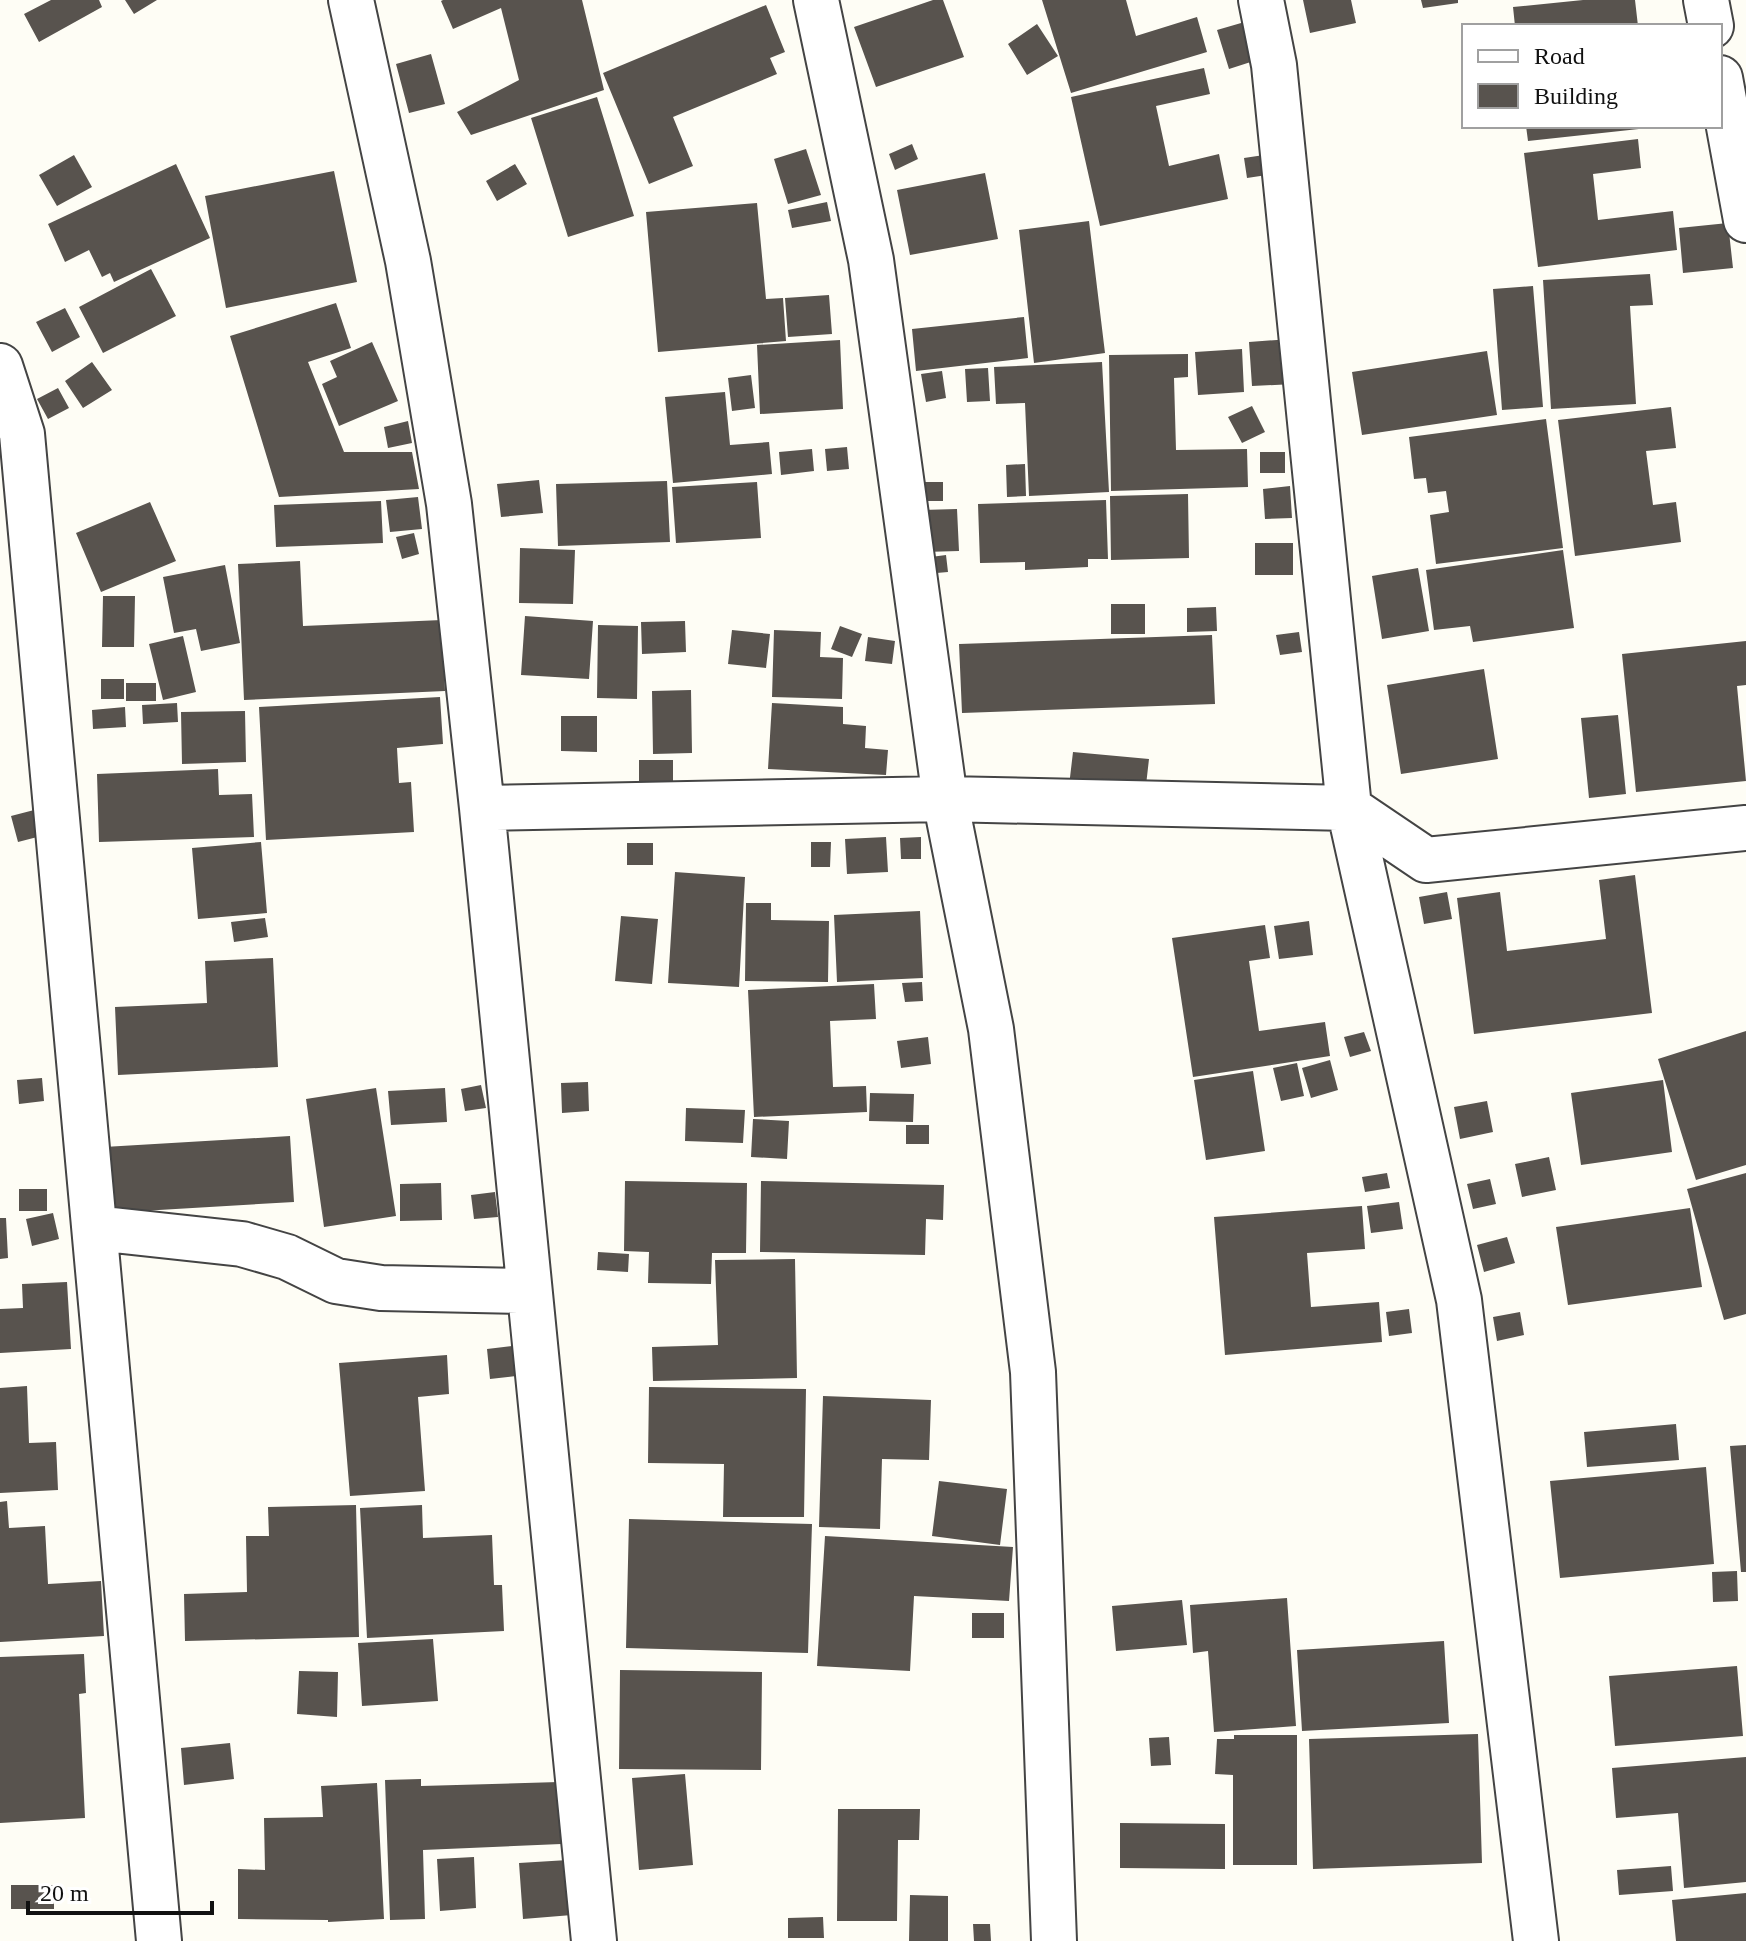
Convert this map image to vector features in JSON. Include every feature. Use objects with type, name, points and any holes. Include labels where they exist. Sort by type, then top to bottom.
[{"type":"street","points":[[351,0],[408,261],[449,504],[594,1941]]},
{"type":"street","points":[[816,0],[871,260],[945,799],[991,1029],[1033,1372],[1054,1941]]},
{"type":"street","points":[[1261,0],[1274,65],[1349,808],[1459,1300],[1536,1941]]},
{"type":"street","points":[[1706,0],[1711,24]]},
{"type":"street","points":[[1722,89],[1746,220]]},
{"type":"street","points":[[0,366],[11,439],[95,1228],[159,1941]]},
{"type":"street","points":[[482,808],[945,799],[1349,808],[1426,860],[1746,828]]},
{"type":"street","points":[[95,1228],[242,1244],[287,1257],[336,1281],[381,1288],[528,1291]]},
{"type":"building","points":[[51,0],[99,0],[102,7],[39,42],[24,14]]},
{"type":"building","points":[[125,0],[157,0],[134,14]]},
{"type":"building","points":[[443,0],[582,0],[604,90],[471,135],[457,112],[519,80],[501,8],[453,29]]},
{"type":"building","points":[[933,0],[943,0],[964,57],[876,87],[854,27]]},
{"type":"building","points":[[1042,0],[1126,0],[1136,36],[1197,17],[1207,52],[1071,93]]},
{"type":"building","points":[[1303,0],[1351,0],[1356,23],[1310,33]]},
{"type":"building","points":[[1421,0],[1458,0],[1458,3],[1423,8]]},
{"type":"building","points":[[1583,0],[1635,0],[1638,24],[1515,24],[1513,7]]},
{"type":"building","points":[[766,5],[785,52],[770,58],[777,74],[673,117],[693,166],[649,184],[603,73]]},
{"type":"building","points":[[1248,21],[1260,59],[1229,69],[1217,30]]},
{"type":"building","points":[[1037,24],[1058,56],[1027,75],[1008,44]]},
{"type":"building","points":[[431,54],[445,104],[409,113],[396,64]]},
{"type":"building","points":[[1204,68],[1210,94],[1156,106],[1169,166],[1219,154],[1228,199],[1100,226],[1071,97]]},
{"type":"building","points":[[597,97],[634,216],[568,237],[531,118]]},
{"type":"building","points":[[1526,128],[1648,128],[1528,141]]},
{"type":"building","points":[[1638,139],[1641,168],[1593,174],[1598,220],[1673,211],[1677,250],[1538,267],[1524,153]]},
{"type":"building","points":[[912,144],[918,159],[895,170],[889,154]]},
{"type":"building","points":[[806,149],[821,195],[788,204],[774,159]]},
{"type":"building","points":[[74,155],[92,187],[57,206],[39,175]]},
{"type":"building","points":[[1264,155],[1267,175],[1247,178],[1244,158]]},
{"type":"building","points":[[176,164],[210,238],[114,282],[110,273],[102,277],[89,250],[65,262],[48,224]]},
{"type":"building","points":[[515,164],[527,184],[497,201],[486,181]]},
{"type":"building","points":[[334,171],[357,282],[226,308],[205,196]]},
{"type":"building","points":[[985,173],[998,239],[910,255],[897,190]]},
{"type":"building","points":[[827,202],[831,221],[792,228],[788,210]]},
{"type":"building","points":[[757,203],[766,299],[783,298],[786,341],[658,352],[646,212]]},
{"type":"building","points":[[1089,221],[1105,353],[1034,363],[1019,230]]},
{"type":"building","points":[[1728,223],[1733,268],[1683,273],[1679,228]]},
{"type":"building","points":[[151,269],[176,316],[103,353],[79,307]]},
{"type":"building","points":[[1650,274],[1653,305],[1630,306],[1636,404],[1551,409],[1543,280]]},
{"type":"building","points":[[1533,286],[1543,407],[1502,410],[1493,289]]},
{"type":"building","points":[[829,295],[832,334],[788,337],[785,298]]},
{"type":"building","points":[[336,303],[351,348],[308,362],[344,452],[412,452],[419,489],[279,497],[230,336]]},
{"type":"building","points":[[65,308],[80,337],[52,352],[36,322]]},
{"type":"building","points":[[1024,317],[1028,358],[916,371],[912,329]]},
{"type":"building","points":[[1291,339],[1294,384],[1252,386],[1249,342]]},
{"type":"building","points":[[840,340],[843,409],[760,414],[757,345]]},
{"type":"building","points":[[372,342],[398,401],[339,426],[322,384],[337,377],[330,361]]},
{"type":"building","points":[[1242,349],[1244,392],[1198,395],[1195,352]]},
{"type":"building","points":[[1487,351],[1497,415],[1362,435],[1352,372]]},
{"type":"building","points":[[1188,354],[1188,377],[1174,378],[1176,450],[1247,449],[1248,487],[1111,491],[1109,355]]},
{"type":"building","points":[[92,362],[112,390],[83,408],[65,381]]},
{"type":"building","points":[[1102,362],[1109,492],[1029,496],[1025,403],[996,404],[994,367]]},
{"type":"building","points":[[988,368],[990,401],[967,402],[965,369]]},
{"type":"building","points":[[942,371],[946,398],[926,402],[921,374]]},
{"type":"building","points":[[751,375],[755,408],[732,411],[728,378]]},
{"type":"building","points":[[58,388],[69,408],[48,419],[37,399]]},
{"type":"building","points":[[725,392],[730,445],[769,442],[772,474],[673,483],[665,397]]},
{"type":"building","points":[[1252,406],[1265,432],[1242,443],[1228,417]]},
{"type":"building","points":[[1671,407],[1676,448],[1646,451],[1653,505],[1676,502],[1681,542],[1575,556],[1558,420]]},
{"type":"building","points":[[1546,419],[1563,548],[1436,564],[1430,515],[1449,512],[1446,491],[1428,493],[1426,478],[1414,479],[1409,437]]},
{"type":"building","points":[[408,421],[412,443],[388,448],[384,427]]},
{"type":"building","points":[[847,447],[849,469],[827,471],[825,449]]},
{"type":"building","points":[[812,449],[814,471],[781,475],[779,452]]},
{"type":"building","points":[[1260,452],[1285,452],[1285,473],[1260,473]]},
{"type":"building","points":[[1025,464],[1026,496],[1007,497],[1006,465]]},
{"type":"building","points":[[539,480],[543,513],[501,517],[497,484]]},
{"type":"building","points":[[667,481],[670,542],[558,546],[556,484]]},
{"type":"building","points":[[757,482],[761,538],[676,543],[672,487]]},
{"type":"building","points":[[923,482],[943,482],[943,501],[923,501]]},
{"type":"building","points":[[1290,486],[1292,518],[1265,519],[1263,489]]},
{"type":"building","points":[[1188,494],[1189,558],[1111,560],[1110,496]]},
{"type":"building","points":[[418,497],[422,529],[390,532],[386,500]]},
{"type":"building","points":[[1106,500],[1108,559],[1088,559],[1088,567],[1025,570],[1025,562],[980,563],[978,504]]},
{"type":"building","points":[[381,501],[383,543],[276,547],[274,505]]},
{"type":"building","points":[[150,502],[176,561],[101,592],[76,533]]},
{"type":"building","points":[[957,509],[959,551],[924,552],[922,510]]},
{"type":"building","points":[[414,533],[419,554],[402,559],[396,537]]},
{"type":"building","points":[[1255,543],[1293,543],[1293,575],[1255,575]]},
{"type":"building","points":[[520,548],[575,550],[573,604],[519,603]]},
{"type":"building","points":[[1563,550],[1574,628],[1473,642],[1470,626],[1434,630],[1426,570]]},
{"type":"building","points":[[946,555],[948,572],[925,574],[923,558]]},
{"type":"building","points":[[300,561],[303,626],[442,620],[445,691],[244,700],[238,564]]},
{"type":"building","points":[[225,565],[240,643],[201,651],[196,629],[174,633],[163,577]]},
{"type":"building","points":[[1418,568],[1429,631],[1382,639],[1372,576]]},
{"type":"building","points":[[103,596],[135,596],[134,647],[102,647]]},
{"type":"building","points":[[1111,604],[1145,604],[1145,634],[1111,634]]},
{"type":"building","points":[[1216,607],[1217,631],[1187,632],[1187,608]]},
{"type":"building","points":[[525,616],[593,621],[589,679],[521,675]]},
{"type":"building","points":[[685,621],[686,652],[642,654],[641,622]]},
{"type":"building","points":[[598,625],[638,626],[637,699],[597,698]]},
{"type":"building","points":[[840,626],[862,634],[852,657],[831,649]]},
{"type":"building","points":[[732,630],[770,634],[766,668],[728,664]]},
{"type":"building","points":[[774,630],[821,632],[820,657],[843,658],[842,699],[772,697]]},
{"type":"building","points":[[1299,632],[1302,652],[1280,655],[1276,635]]},
{"type":"building","points":[[1212,635],[1215,704],[962,713],[959,644]]},
{"type":"building","points":[[183,636],[196,692],[163,700],[149,644]]},
{"type":"building","points":[[868,637],[895,641],[892,664],[865,661]]},
{"type":"building","points":[[1746,641],[1746,685],[1737,686],[1746,781],[1636,792],[1622,654]]},
{"type":"building","points":[[1484,669],[1498,759],[1401,774],[1387,685]]},
{"type":"building","points":[[101,679],[124,679],[124,699],[101,699]]},
{"type":"building","points":[[126,683],[156,683],[156,701],[126,701]]},
{"type":"building","points":[[691,690],[692,753],[653,754],[652,691]]},
{"type":"building","points":[[440,697],[443,744],[397,748],[399,783],[411,782],[414,832],[266,840],[259,707]]},
{"type":"building","points":[[177,703],[178,722],[143,724],[142,705]]},
{"type":"building","points":[[772,703],[843,707],[843,724],[866,726],[865,748],[888,750],[886,775],[768,769]]},
{"type":"building","points":[[125,707],[126,727],[93,729],[92,710]]},
{"type":"building","points":[[245,711],[246,762],[182,764],[181,712]]},
{"type":"building","points":[[1618,715],[1626,794],[1589,798],[1581,718]]},
{"type":"building","points":[[561,716],[597,716],[597,752],[561,751]]},
{"type":"building","points":[[1073,752],[1149,759],[1145,794],[1069,786]]},
{"type":"building","points":[[639,760],[673,760],[673,787],[639,787]]},
{"type":"building","points":[[218,769],[219,795],[252,794],[254,837],[99,842],[97,774]]},
{"type":"building","points":[[38,809],[45,835],[18,842],[11,816]]},
{"type":"building","points":[[886,837],[888,872],[847,874],[845,839]]},
{"type":"building","points":[[921,837],[921,859],[901,859],[900,838]]},
{"type":"building","points":[[261,842],[267,913],[198,919],[192,848]]},
{"type":"building","points":[[811,842],[831,842],[830,867],[811,867]]},
{"type":"building","points":[[627,843],[653,843],[653,865],[627,865]]},
{"type":"building","points":[[675,872],[745,877],[739,987],[668,983]]},
{"type":"building","points":[[1635,875],[1652,1013],[1474,1034],[1457,898],[1500,892],[1507,951],[1606,939],[1599,880]]},
{"type":"building","points":[[1447,892],[1452,919],[1424,924],[1419,897]]},
{"type":"building","points":[[746,903],[771,903],[771,920],[829,921],[828,982],[745,981]]},
{"type":"building","points":[[920,911],[923,978],[837,982],[834,915]]},
{"type":"building","points":[[621,916],[658,919],[652,984],[615,981]]},
{"type":"building","points":[[265,918],[268,937],[234,942],[231,922]]},
{"type":"building","points":[[1309,921],[1313,955],[1279,959],[1274,926]]},
{"type":"building","points":[[1265,925],[1270,958],[1249,961],[1259,1031],[1325,1022],[1330,1056],[1193,1077],[1172,938]]},
{"type":"building","points":[[273,958],[278,1067],[118,1075],[115,1007],[207,1003],[205,961]]},
{"type":"building","points":[[922,982],[923,1001],[905,1002],[902,983]]},
{"type":"building","points":[[874,984],[876,1019],[830,1021],[833,1087],[866,1086],[867,1112],[754,1117],[748,990]]},
{"type":"building","points":[[1746,1031],[1746,1165],[1696,1180],[1658,1059]]},
{"type":"building","points":[[1364,1032],[1371,1051],[1350,1057],[1344,1037]]},
{"type":"building","points":[[928,1037],[931,1064],[901,1068],[897,1041]]},
{"type":"building","points":[[1330,1060],[1338,1090],[1311,1098],[1302,1068]]},
{"type":"building","points":[[1297,1063],[1304,1096],[1281,1101],[1273,1068]]},
{"type":"building","points":[[1253,1071],[1265,1151],[1206,1160],[1194,1080]]},
{"type":"building","points":[[42,1078],[44,1101],[19,1104],[17,1080]]},
{"type":"building","points":[[1663,1080],[1672,1152],[1581,1165],[1571,1093]]},
{"type":"building","points":[[588,1082],[589,1111],[562,1113],[561,1083]]},
{"type":"building","points":[[481,1085],[486,1108],[465,1111],[461,1089]]},
{"type":"building","points":[[376,1088],[396,1216],[324,1227],[306,1099]]},
{"type":"building","points":[[445,1088],[447,1122],[391,1125],[388,1091]]},
{"type":"building","points":[[870,1093],[914,1094],[913,1122],[869,1121]]},
{"type":"building","points":[[1487,1101],[1493,1132],[1460,1139],[1454,1107]]},
{"type":"building","points":[[686,1108],[745,1110],[743,1143],[685,1141]]},
{"type":"building","points":[[753,1119],[789,1121],[787,1159],[751,1157]]},
{"type":"building","points":[[906,1125],[929,1125],[929,1144],[906,1144]]},
{"type":"building","points":[[290,1136],[294,1202],[108,1213],[104,1147]]},
{"type":"building","points":[[1549,1157],[1556,1190],[1522,1197],[1515,1164]]},
{"type":"building","points":[[1387,1173],[1390,1188],[1365,1192],[1362,1177]]},
{"type":"building","points":[[1746,1173],[1746,1314],[1724,1320],[1687,1189]]},
{"type":"building","points":[[1490,1179],[1496,1204],[1473,1209],[1467,1184]]},
{"type":"building","points":[[625,1181],[747,1183],[746,1253],[712,1253],[711,1284],[648,1283],[649,1252],[624,1251]]},
{"type":"building","points":[[761,1181],[944,1185],[943,1220],[926,1219],[925,1255],[760,1252]]},
{"type":"building","points":[[441,1183],[442,1220],[400,1221],[400,1184]]},
{"type":"building","points":[[19,1189],[47,1189],[47,1211],[19,1211]]},
{"type":"building","points":[[495,1192],[498,1217],[474,1219],[471,1195]]},
{"type":"building","points":[[1399,1202],[1403,1229],[1371,1233],[1367,1206]]},
{"type":"building","points":[[1362,1206],[1365,1249],[1307,1253],[1311,1307],[1379,1302],[1382,1342],[1225,1355],[1214,1217]]},
{"type":"building","points":[[1690,1208],[1702,1287],[1568,1305],[1556,1227]]},
{"type":"building","points":[[53,1213],[59,1239],[32,1246],[26,1219]]},
{"type":"building","points":[[0,1218],[6,1218],[8,1258],[0,1259]]},
{"type":"building","points":[[1507,1237],[1515,1263],[1484,1272],[1477,1245]]},
{"type":"building","points":[[598,1252],[629,1254],[628,1272],[597,1270]]},
{"type":"building","points":[[795,1259],[797,1378],[653,1381],[652,1347],[718,1345],[715,1260]]},
{"type":"building","points":[[67,1282],[71,1349],[0,1353],[0,1309],[23,1308],[22,1284]]},
{"type":"building","points":[[1409,1309],[1412,1333],[1389,1336],[1386,1312]]},
{"type":"building","points":[[1520,1312],[1524,1335],[1497,1341],[1493,1317]]},
{"type":"building","points":[[512,1346],[516,1376],[490,1379],[487,1349]]},
{"type":"building","points":[[447,1355],[449,1394],[418,1397],[425,1491],[350,1496],[339,1363]]},
{"type":"building","points":[[27,1386],[29,1443],[56,1442],[58,1490],[0,1493],[0,1388]]},
{"type":"building","points":[[649,1387],[806,1389],[804,1517],[723,1517],[724,1464],[648,1463]]},
{"type":"building","points":[[823,1396],[931,1400],[929,1460],[882,1459],[880,1529],[819,1527]]},
{"type":"building","points":[[1676,1424],[1679,1460],[1587,1467],[1584,1432]]},
{"type":"building","points":[[1746,1445],[1746,1572],[1741,1572],[1730,1446]]},
{"type":"building","points":[[1706,1467],[1714,1564],[1560,1578],[1550,1481]]},
{"type":"building","points":[[939,1481],[1007,1489],[1000,1545],[932,1536]]},
{"type":"building","points":[[7,1501],[9,1528],[45,1526],[48,1584],[101,1581],[104,1636],[0,1642],[0,1502]]},
{"type":"building","points":[[356,1505],[359,1637],[185,1641],[184,1594],[247,1592],[246,1536],[269,1536],[268,1507]]},
{"type":"building","points":[[422,1505],[423,1538],[492,1535],[494,1585],[502,1585],[504,1631],[367,1638],[360,1508]]},
{"type":"building","points":[[629,1519],[812,1524],[808,1653],[626,1648]]},
{"type":"building","points":[[825,1536],[1013,1547],[1009,1601],[914,1596],[910,1671],[817,1666]]},
{"type":"building","points":[[1737,1571],[1738,1601],[1713,1602],[1712,1572]]},
{"type":"building","points":[[1287,1598],[1296,1726],[1214,1732],[1208,1651],[1193,1653],[1190,1605]]},
{"type":"building","points":[[1182,1600],[1187,1645],[1116,1651],[1112,1606]]},
{"type":"building","points":[[972,1613],[1004,1613],[1004,1638],[972,1638]]},
{"type":"building","points":[[433,1639],[438,1701],[362,1706],[358,1643]]},
{"type":"building","points":[[1444,1641],[1449,1723],[1302,1731],[1297,1650]]},
{"type":"building","points":[[84,1654],[86,1693],[79,1694],[85,1818],[0,1823],[0,1657]]},
{"type":"building","points":[[1737,1666],[1743,1736],[1615,1746],[1609,1676]]},
{"type":"building","points":[[620,1670],[762,1672],[761,1770],[619,1769]]},
{"type":"building","points":[[299,1671],[338,1672],[337,1717],[297,1714]]},
{"type":"building","points":[[1478,1734],[1482,1863],[1313,1869],[1309,1739]]},
{"type":"building","points":[[1234,1735],[1297,1735],[1297,1865],[1233,1865],[1233,1775],[1215,1774],[1217,1739],[1234,1739]]},
{"type":"building","points":[[1169,1737],[1171,1765],[1151,1766],[1149,1738]]},
{"type":"building","points":[[230,1743],[234,1779],[184,1785],[181,1748]]},
{"type":"building","points":[[1746,1757],[1746,1882],[1684,1888],[1678,1813],[1616,1818],[1612,1768]]},
{"type":"building","points":[[685,1774],[693,1865],[639,1870],[632,1778]]},
{"type":"building","points":[[421,1779],[421,1786],[559,1782],[561,1844],[423,1850],[425,1919],[390,1920],[385,1780]]},
{"type":"building","points":[[377,1783],[384,1919],[328,1922],[238,1919],[238,1869],[265,1870],[264,1818],[323,1817],[321,1786]]},
{"type":"building","points":[[838,1809],[920,1809],[919,1840],[898,1840],[897,1921],[837,1921]]},
{"type":"building","points":[[1120,1823],[1225,1824],[1225,1869],[1120,1868]]},
{"type":"building","points":[[474,1857],[476,1908],[440,1911],[437,1859]]},
{"type":"building","points":[[568,1860],[572,1915],[523,1919],[519,1863]]},
{"type":"building","points":[[1671,1866],[1673,1891],[1619,1895],[1617,1870]]},
{"type":"building","points":[[11,1885],[54,1885],[54,1909],[11,1909]]},
{"type":"building","points":[[1746,1893],[1746,1941],[1676,1941],[1672,1900]]},
{"type":"building","points":[[910,1895],[948,1896],[948,1941],[909,1941]]},
{"type":"building","points":[[823,1917],[824,1938],[788,1938],[788,1918]]},
{"type":"building","points":[[973,1924],[990,1924],[991,1941],[974,1941]]}]
